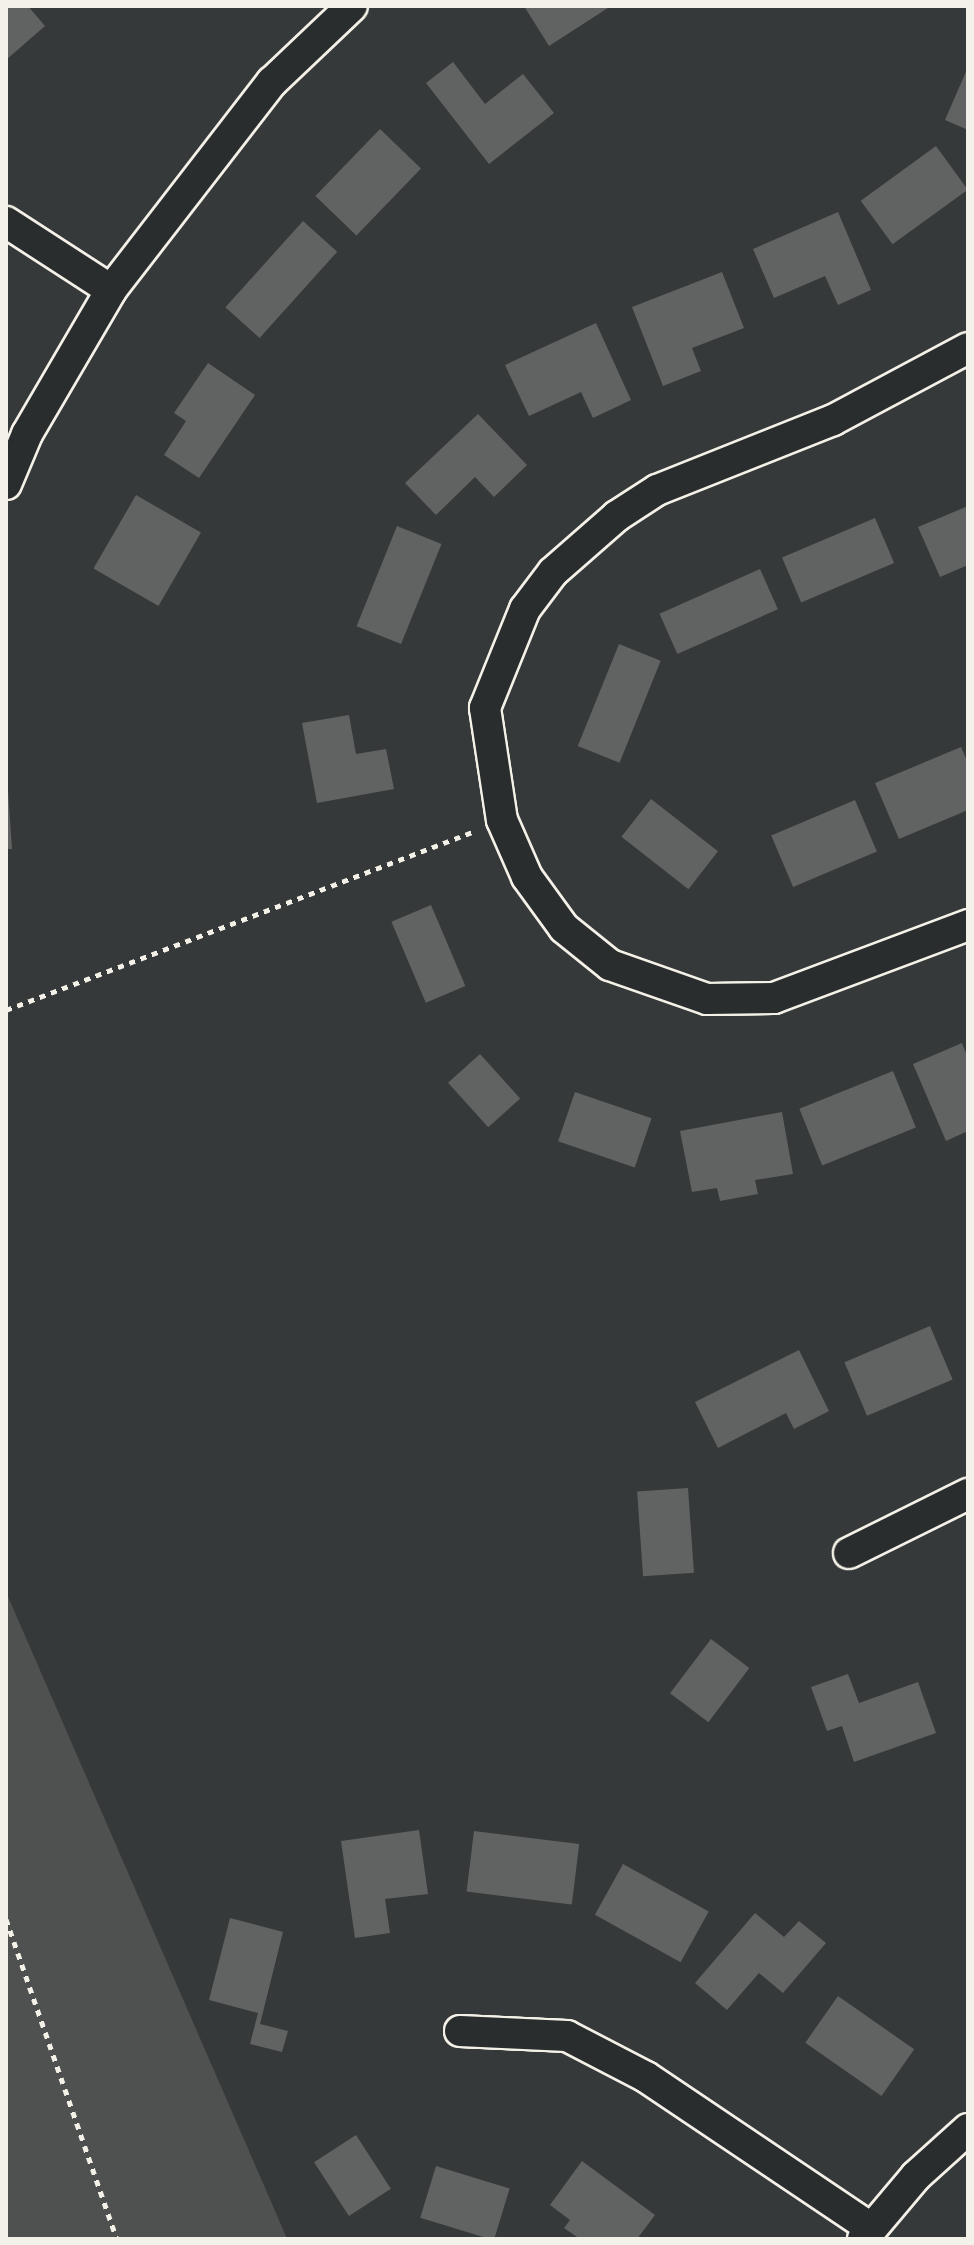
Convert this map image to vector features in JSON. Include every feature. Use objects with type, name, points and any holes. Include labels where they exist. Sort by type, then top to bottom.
[{"type":"street","points":[[6,484],[27,434],[111,290],[272,82],[352,6]]},
{"type":"street","points":[[6,222],[111,290]]},
{"type":"street","points":[[968,348],[833,420],[657,490],[617,516],[553,572],[525,609],[485,708],[502,820],[527,877],[564,928],[610,965],[707,999],[774,998],[968,925]]},
{"type":"street","points":[[849,1553],[968,1494]]},
{"type":"street","points":[[460,2031],[567,2036],[646,2077],[865,2233],[968,2129]]},
{"type":"path","points":[[6,1010],[502,820]]},
{"type":"path","points":[[6,1921],[117,2239]]},
{"type":"shaded area","points":[[6,1592],[279,2220],[287,2239],[6,2239]]},
{"type":"building","points":[[6,6],[28,6],[45,26],[6,60]]},
{"type":"building","points":[[524,6],[611,6],[549,46]]},
{"type":"building","points":[[453,62],[485,104],[523,74],[554,113],[489,164],[426,83]]},
{"type":"building","points":[[968,67],[968,130],[945,120]]},
{"type":"building","points":[[380,129],[421,169],[356,235],[315,196]]},
{"type":"building","points":[[936,146],[968,190],[893,244],[861,201]]},
{"type":"building","points":[[838,212],[871,290],[838,305],[825,276],[774,298],[753,249]]},
{"type":"building","points":[[303,221],[337,252],[260,338],[225,307]]},
{"type":"building","points":[[722,272],[744,328],[692,348],[701,371],[663,386],[632,307]]},
{"type":"building","points":[[596,323],[631,400],[593,418],[581,392],[529,416],[505,365]]},
{"type":"building","points":[[208,363],[255,395],[199,478],[164,455],[186,421],[174,413]]},
{"type":"building","points":[[478,414],[527,465],[494,497],[475,477],[436,515],[405,483]]},
{"type":"building","points":[[136,495],[201,532],[158,606],[94,569]]},
{"type":"building","points":[[968,506],[968,565],[940,577],[918,527]]},
{"type":"building","points":[[875,518],[894,563],[801,603],[782,557]]},
{"type":"building","points":[[397,526],[442,544],[401,644],[357,626]]},
{"type":"building","points":[[760,569],[778,609],[677,654],[660,614]]},
{"type":"building","points":[[619,644],[661,661],[620,763],[578,746]]},
{"type":"building","points":[[349,715],[356,754],[386,749],[394,789],[317,803],[302,723]]},
{"type":"building","points":[[961,747],[968,763],[968,810],[899,839],[875,783]]},
{"type":"building","points":[[6,761],[12,849],[6,849]]},
{"type":"building","points":[[651,799],[718,851],[688,889],[621,837]]},
{"type":"building","points":[[855,800],[877,852],[793,887],[771,836]]},
{"type":"building","points":[[431,905],[465,986],[426,1003],[391,922]]},
{"type":"building","points":[[962,1043],[968,1058],[968,1131],[946,1141],[913,1064]]},
{"type":"building","points":[[480,1054],[520,1099],[488,1127],[448,1083]]},
{"type":"building","points":[[893,1071],[916,1128],[822,1165],[799,1109]]},
{"type":"building","points":[[575,1092],[652,1118],[635,1168],[558,1141]]},
{"type":"building","points":[[782,1112],[793,1174],[755,1180],[758,1194],[720,1201],[717,1188],[692,1192],[680,1131]]},
{"type":"building","points":[[930,1326],[953,1379],[867,1416],[844,1362]]},
{"type":"building","points":[[799,1350],[829,1411],[794,1429],[786,1413],[718,1448],[695,1402]]},
{"type":"building","points":[[688,1488],[694,1573],[643,1576],[637,1492]]},
{"type":"building","points":[[711,1639],[749,1668],[708,1722],[670,1693]]},
{"type":"building","points":[[848,1674],[859,1703],[918,1682],[936,1733],[854,1762],[842,1726],[827,1731],[811,1687]]},
{"type":"building","points":[[419,1830],[428,1894],[385,1899],[390,1933],[355,1938],[341,1841]]},
{"type":"building","points":[[474,1831],[579,1844],[572,1904],[467,1892]]},
{"type":"building","points":[[623,1864],[709,1912],[681,1962],[595,1915]]},
{"type":"building","points":[[755,1913],[784,1937],[799,1921],[826,1943],[783,1993],[759,1973],[727,2010],[695,1983]]},
{"type":"building","points":[[230,1918],[283,1932],[260,2024],[288,2031],[282,2052],[250,2044],[258,2013],[209,2000]]},
{"type":"building","points":[[838,1996],[914,2049],[881,2096],[805,2043]]},
{"type":"building","points":[[356,2135],[391,2189],[349,2216],[314,2162]]},
{"type":"building","points":[[582,2161],[655,2215],[637,2239],[580,2239],[564,2228],[570,2220],[550,2205]]},
{"type":"building","points":[[436,2166],[510,2189],[494,2239],[420,2218]]}]
